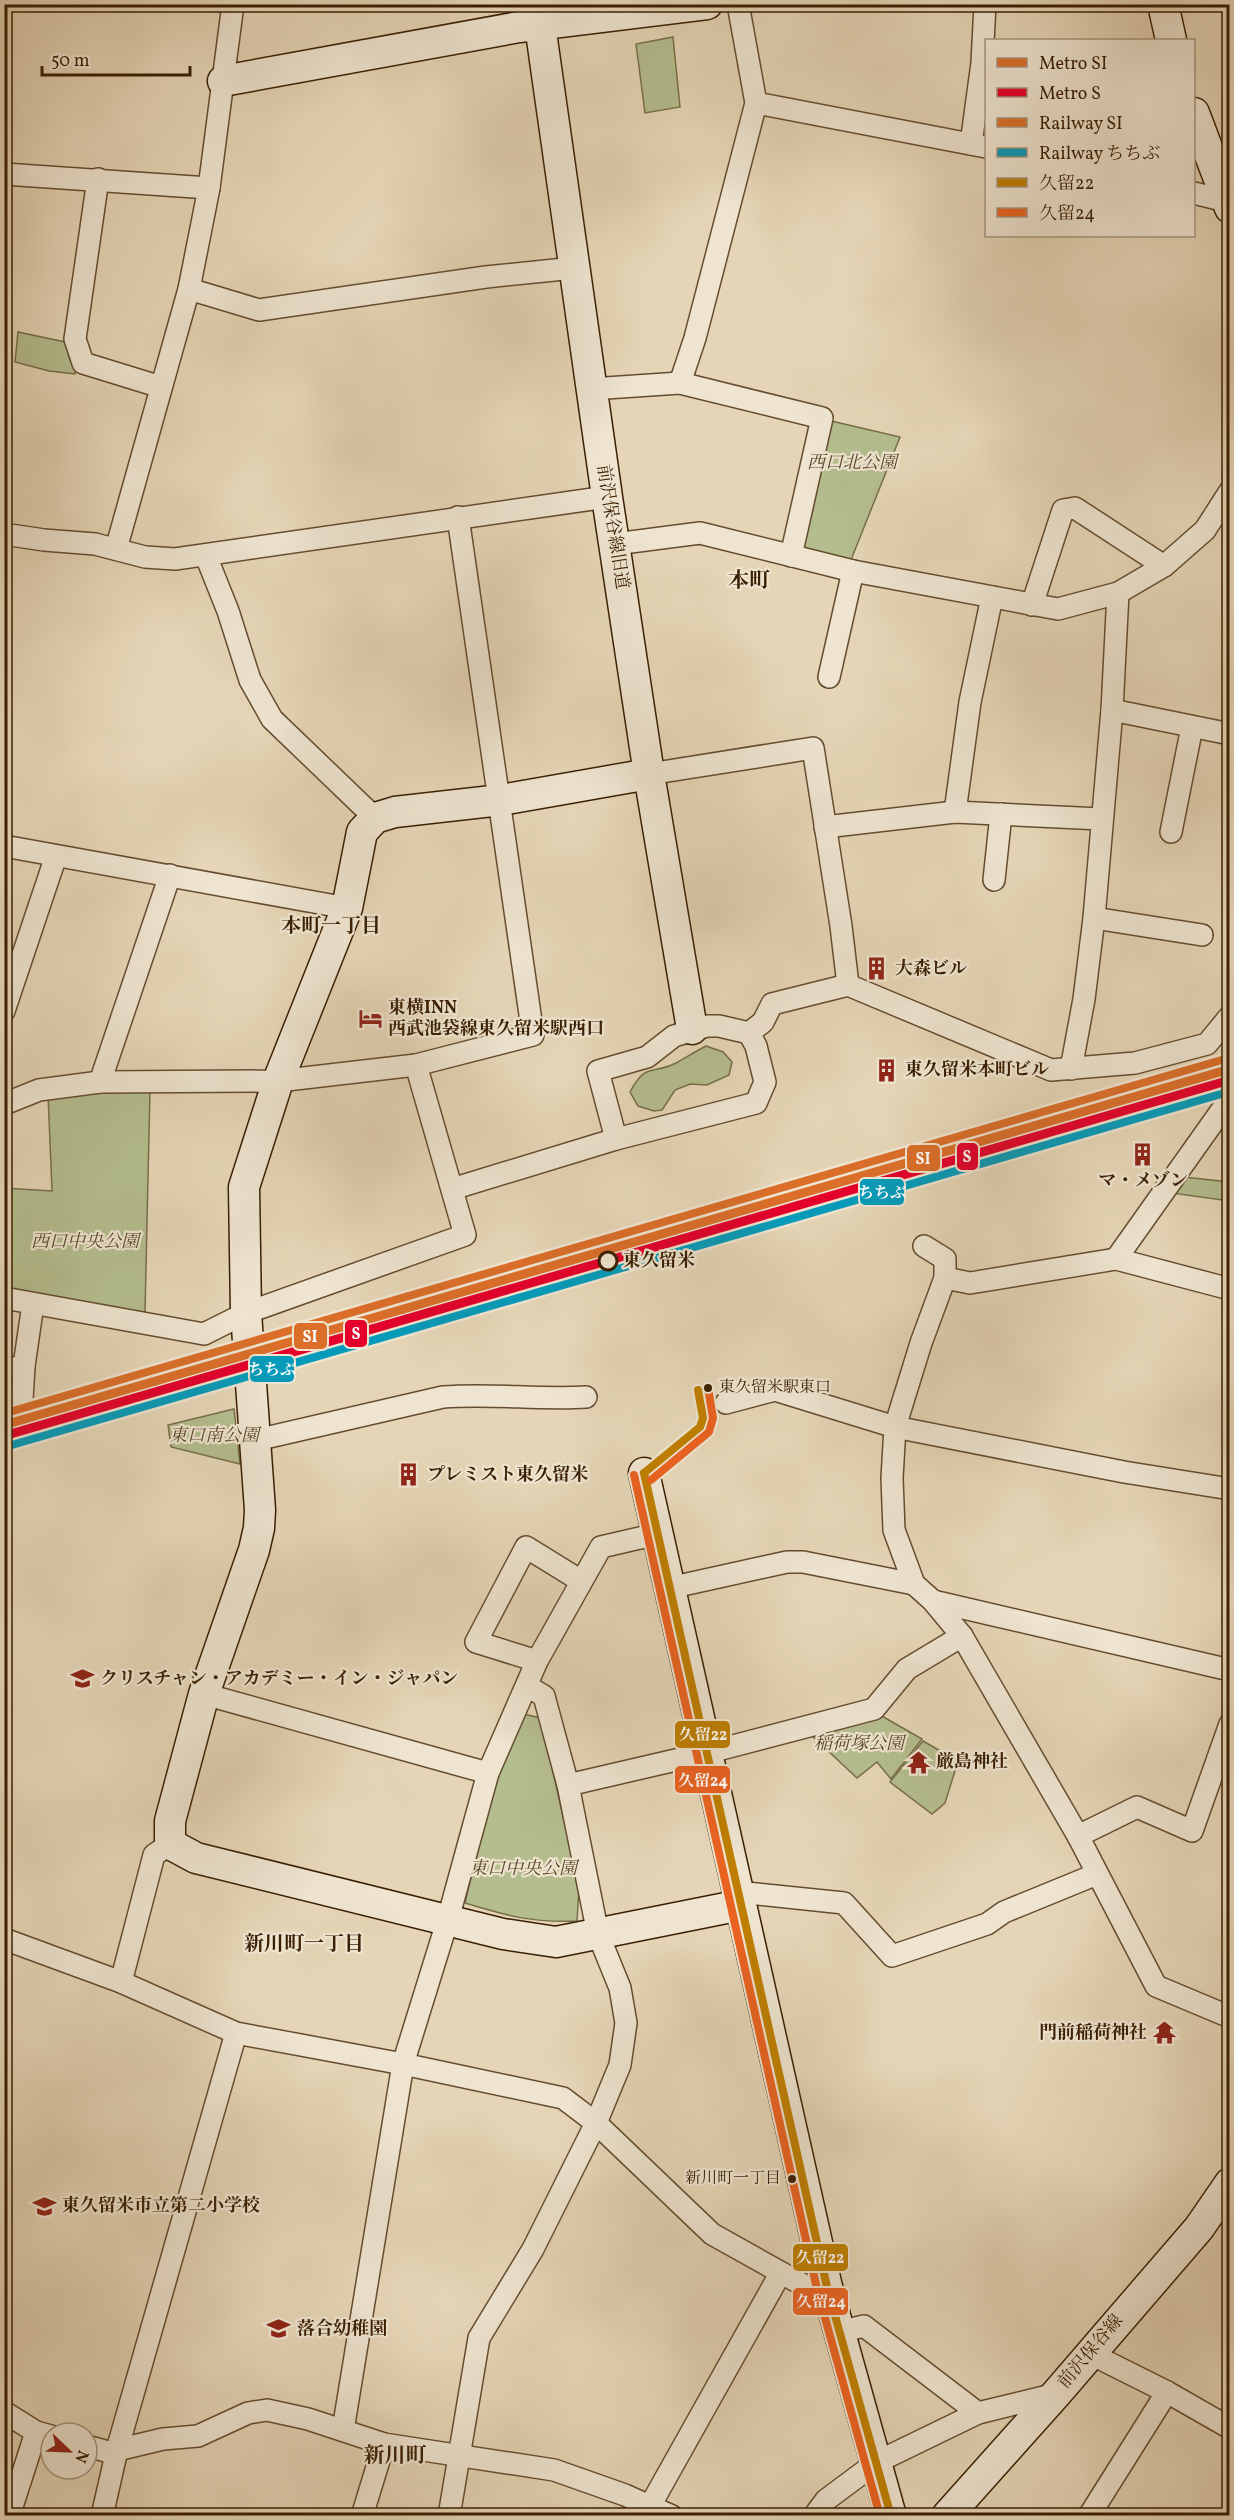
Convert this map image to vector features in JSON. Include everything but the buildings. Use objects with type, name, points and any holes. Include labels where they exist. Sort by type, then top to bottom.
[{"type":"street","points":[[116,549],[189,289],[209,188],[233,4]]},
{"type":"street","points":[[223,81],[538,14],[707,4]]},
{"type":"street","points":[[680,383],[756,103],[738,4]]},
{"type":"street","points":[[756,103],[979,146],[985,4]]},
{"type":"street","points":[[1163,4],[1171,39]]},
{"type":"street","name":"前沢保谷線旧道","points":[[538,14],[607,498],[649,774],[692,1029]]},
{"type":"street","points":[[1195,116],[1228,204]]},
{"type":"street","points":[[4,174],[209,188]]},
{"type":"street","points":[[98,179],[75,339],[83,363],[161,387]]},
{"type":"street","points":[[1195,193],[1228,204]]},
{"type":"street","points":[[189,289],[259,310],[574,268]]},
{"type":"street","points":[[591,389],[680,383],[822,418],[791,556]]},
{"type":"street","points":[[615,544],[700,533],[853,571],[1058,609],[1118,593],[1164,566],[1205,530],[1230,491]]},
{"type":"street","points":[[4,534],[95,544],[155,558],[175,559],[607,498]]},
{"type":"street","points":[[1032,605],[1063,510],[1075,508],[1164,566]]},
{"type":"street","points":[[4,1104],[39,1090],[100,1082],[278,1081],[416,1065],[533,1035],[501,800],[458,518]]},
{"type":"street","points":[[206,556],[228,611],[250,680],[272,719],[375,818]]},
{"type":"street","points":[[829,677],[853,571]]},
{"type":"street","points":[[1071,1070],[1084,999],[1094,918],[1112,710],[1118,593]]},
{"type":"street","points":[[955,812],[970,702],[992,597]]},
{"type":"street","points":[[1112,710],[1230,734]]},
{"type":"street","points":[[1171,832],[1192,727]]},
{"type":"street","points":[[170,1844],[170,1821],[204,1694],[260,1528],[246,1313],[244,1187],[278,1081],[347,908],[362,832],[375,818],[395,812],[501,800],[813,748],[848,985]]},
{"type":"street","points":[[825,827],[955,812],[1101,819]]},
{"type":"street","points":[[994,880],[1001,814]]},
{"type":"street","points":[[4,846],[347,908]]},
{"type":"street","points":[[4,1011],[56,856]]},
{"type":"street","points":[[100,1082],[170,875]]},
{"type":"street","points":[[1094,918],[1202,935]]},
{"type":"street","points":[[749,1033],[763,1022],[772,1004],[848,985],[1051,1070],[1071,1070],[1135,1064],[1207,1044],[1230,1016]]},
{"type":"street","points":[[452,1189],[616,1139],[756,1102],[765,1083],[756,1046],[749,1033],[719,1026],[692,1029],[674,1036],[647,1057],[598,1071],[616,1139]]},
{"type":"street","points":[[4,1298],[204,1334],[246,1313],[465,1235],[416,1065]]},
{"type":"street","points":[[1116,1259],[1226,1104],[1230,1103]]},
{"type":"street","points":[[924,1246],[945,1259],[945,1278],[921,1343],[895,1427],[892,1478],[894,1530],[914,1584],[933,1601],[962,1636],[1078,1836],[1156,1986],[1230,2017]]},
{"type":"street","points":[[945,1278],[970,1283],[1116,1259],[1230,1289]]},
{"type":"street","points":[[22,1399],[14,1368],[33,1304]]},
{"type":"street","points":[[726,1403],[775,1390],[895,1427],[1124,1472],[1230,1489]]},
{"type":"street","points":[[256,1440],[444,1397],[475,1394],[586,1397]]},
{"type":"street","points":[[644,1473],[827,2287],[891,2516]]},
{"type":"street","points":[[343,2430],[403,2064],[448,1919],[488,1773],[537,1661],[601,1547],[657,1534]]},
{"type":"street","points":[[537,1661],[476,1642],[526,1547],[581,1581]]},
{"type":"street","points":[[669,1588],[787,1562],[803,1562],[914,1584]]},
{"type":"street","points":[[933,1601],[1230,1671]]},
{"type":"street","points":[[568,1785],[706,1753],[874,1709],[907,1669],[962,1636]]},
{"type":"street","points":[[450,2516],[479,2338],[533,2249],[596,2123],[620,2065],[626,2023],[620,1989],[598,1934],[568,1785],[544,1696],[527,1686]]},
{"type":"street","points":[[204,1694],[488,1773]]},
{"type":"street","points":[[1078,1836],[1137,1807],[1192,1832],[1230,1724]]},
{"type":"street","points":[[170,1844],[196,1858],[503,1934],[556,1942],[598,1934],[740,1898],[844,1903],[892,1956],[987,1924],[1004,1912],[1097,1874]]},
{"type":"street","points":[[121,1982],[154,1855],[170,1844]]},
{"type":"street","points":[[4,1939],[121,1982],[236,2033],[403,2064],[563,2098],[596,2123],[712,2234],[805,2286],[827,2287]]},
{"type":"street","points":[[102,2516],[117,2452],[236,2033]]},
{"type":"street","name":"前沢保谷線","points":[[959,2512],[1089,2353],[1199,2228],[1230,2183]]},
{"type":"street","points":[[650,2506],[780,2274]]},
{"type":"street","points":[[839,2332],[864,2326],[978,2413]]},
{"type":"street","points":[[1089,2353],[1167,2392],[1230,2428]]},
{"type":"street","points":[[1089,2516],[1167,2392]]},
{"type":"street","points":[[814,2516],[826,2500],[877,2462],[978,2413],[1056,2394]]},
{"type":"street","points":[[99,2448],[117,2452],[163,2439],[198,2436],[258,2410],[267,2410],[308,2419],[384,2444],[554,2470],[672,2516]]},
{"type":"street","points":[[4,2412],[39,2432]]},
{"type":"street","points":[[9,2516],[39,2444]]},
{"type":"street","points":[[362,2516],[384,2444]]},
{"type":"green space","points":[[673,37],[680,107],[645,113],[636,44]]},
{"type":"green space","points":[[18,332],[65,342],[70,360],[76,364],[75,374],[49,371],[15,362]]},
{"type":"green space","name":"西口北公園","points":[[827,420],[900,437],[849,565],[795,553]]},
{"type":"green space","points":[[706,1046],[723,1052],[732,1062],[729,1075],[707,1085],[690,1084],[675,1090],[662,1110],[654,1111],[638,1106],[630,1092],[641,1076],[676,1063]]},
{"type":"green space","name":"西口中央公園","points":[[150,1089],[145,1313],[5,1289],[4,1188],[52,1191],[48,1094]]},
{"type":"green space","points":[[1184,1177],[1229,1182],[1229,1201],[1172,1193]]},
{"type":"green space","name":"東口南公園","points":[[234,1409],[240,1464],[171,1447],[168,1425]]},
{"type":"green space","name":"稲荷塚公園","points":[[875,1712],[922,1739],[891,1779],[877,1762],[857,1778],[811,1735]]},
{"type":"green space","name":"東口中央公園","points":[[523,1714],[541,1718],[579,1888],[577,1921],[520,1918],[465,1903],[495,1773]]},
{"type":"green space","points":[[923,1741],[958,1761],[945,1803],[932,1814],[890,1782]]},
{"type":"metro line","name":"SI","points":[[4,1425],[1230,1069]]},
{"type":"metro line","name":"S","points":[[7,1435],[1230,1080]]},
{"type":"rail line","name":"SI","points":[[4,1414],[1227,1059]]},
{"type":"rail line","name":"ちちぶ","points":[[10,1445],[1230,1091]]},
{"type":"transit line","name":"久留24","points":[[651,1480],[709,1432],[713,1418],[708,1388]]},
{"type":"transit line","name":"久留22","points":[[644,1473],[700,1427],[703,1418],[698,1390]]},
{"type":"transit line","name":"久留22","points":[[644,1473],[827,2287],[891,2516]]},
{"type":"transit line","name":"久留24","points":[[634,1475],[817,2289],[880,2516]]},
{"type":"place","name":"大森ビル","points":[[877,969]]},
{"type":"place","name":"東横INN 西武池袋線東久留米駅西口","points":[[370,1018]]},
{"type":"place","name":"東久留米本町ビル","points":[[887,1070]]},
{"type":"place","name":"マ・メゾン","points":[[1143,1155]]},
{"type":"place","name":"東久留米","points":[[608,1261]]},
{"type":"place","name":"東久留米駅東口","points":[[708,1388]]},
{"type":"place","name":"プレミスト東久留米","points":[[409,1475]]},
{"type":"place","name":"クリスチャン・アカデミー・イン・ジャパン","points":[[82,1679]]},
{"type":"place","name":"厳島神社","points":[[918,1762]]},
{"type":"place","name":"門前稲荷神社","points":[[1165,2033]]},
{"type":"place","name":"新川町一丁目","points":[[792,2179]]},
{"type":"place","name":"東久留米市立第二小学校","points":[[44,2206]]},
{"type":"place","name":"落合幼稚園","points":[[279,2329]]},
{"type":"district","name":"本町","points":[[749,581]]},
{"type":"district","name":"本町一丁目","points":[[331,927]]},
{"type":"district","name":"新川町一丁目","points":[[304,1945]]},
{"type":"district","name":"新川町","points":[[395,2456]]}]
